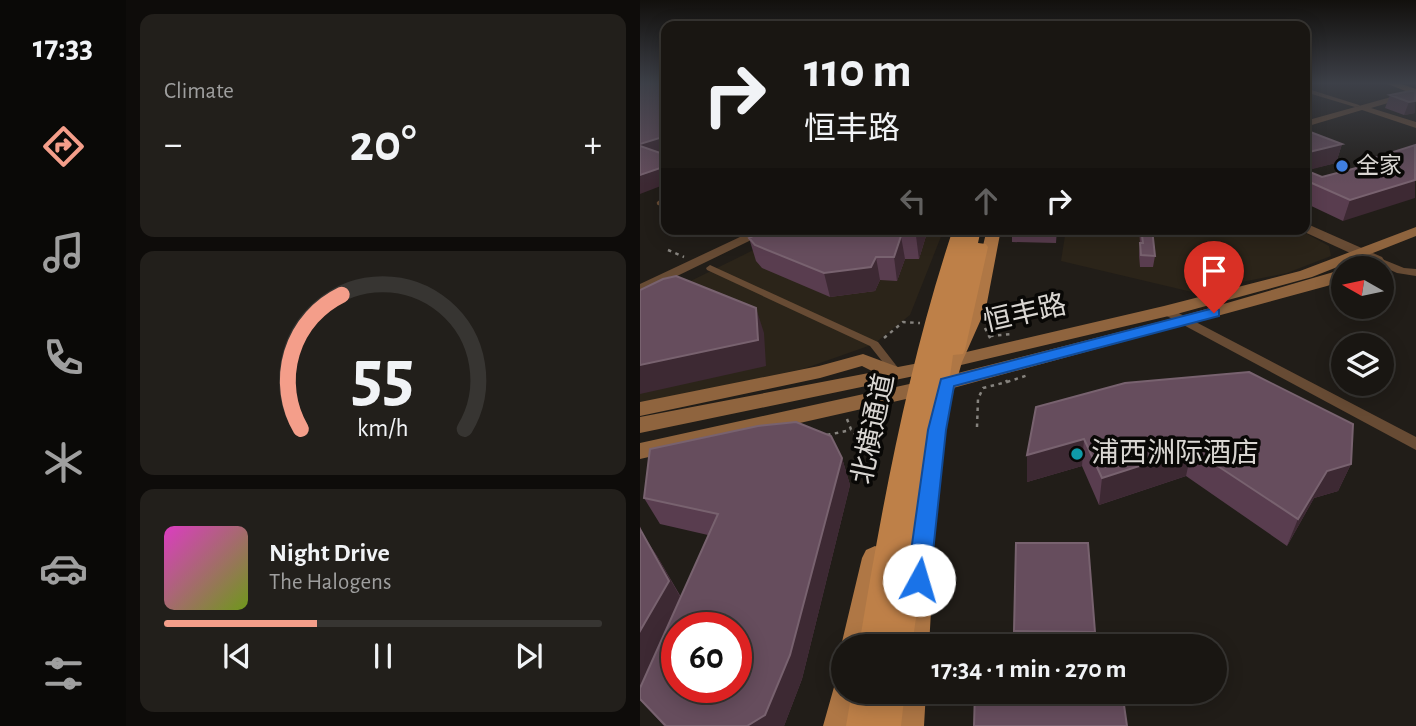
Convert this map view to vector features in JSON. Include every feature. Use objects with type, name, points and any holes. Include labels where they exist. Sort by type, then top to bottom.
[{"type":"highway","name":"北横通道","points":[[876,634],[894,503],[944,276],[958,235]]},
{"type":"highway","name":"北横通道","points":[[899,634],[947,334],[972,235]]},
{"type":"highway","points":[[949,372],[968,307],[983,235]]},
{"type":"highway","points":[[863,726],[866,704]]},
{"type":"highway","points":[[884,726],[888,704]]},
{"type":"main road","name":"恒丰路","points":[[1373,256],[1415,231]]},
{"type":"main road","points":[[858,634],[909,378],[958,235]]},
{"type":"main road","points":[[915,634],[924,527],[949,372],[961,308],[982,235]]},
{"type":"main road","points":[[949,372],[977,308],[993,235]]},
{"type":"main road","name":"恒丰路","points":[[1378,256],[1415,244]]},
{"type":"main road","name":"恒丰路","points":[[949,372],[1331,268]]},
{"type":"main road","name":"恒丰路","points":[[640,425],[949,372],[1188,320],[1331,279]]},
{"type":"main road","points":[[640,409],[820,372],[863,360],[909,378]]},
{"type":"main road","name":"恒丰路","points":[[640,450],[909,378]]},
{"type":"main road","points":[[840,726],[844,704]]},
{"type":"main road","points":[[907,726],[909,704]]},
{"type":"street","points":[[1310,123],[1329,117]]},
{"type":"street","points":[[1388,117],[1415,125]]},
{"type":"street","points":[[1310,230],[1359,256]]},
{"type":"street","points":[[640,290],[755,235]]},
{"type":"street","points":[[710,268],[874,344],[909,378]]},
{"type":"street","points":[[1394,269],[1415,273]]},
{"type":"street","points":[[1401,271],[1405,277],[1415,282]]},
{"type":"street","points":[[1167,311],[1415,444]]},
{"type":"path","points":[[668,250],[688,258]]},
{"type":"path","points":[[990,336],[1013,332]]},
{"type":"path","points":[[1006,382],[1029,376]]},
{"type":"path","points":[[819,436],[851,430]]},
{"type":"shaded area","points":[[784,235],[942,235],[910,315],[874,344],[803,369],[640,404],[640,306]]},
{"type":"shaded area","points":[[1065,235],[1309,235],[1329,246],[1331,256],[1287,273],[1192,292],[1061,261]]},
{"type":"building","points":[[640,117],[661,117],[661,138],[640,144]]},
{"type":"building","points":[[1310,132],[1342,144],[1310,152]]},
{"type":"building","points":[[1415,145],[1415,180],[1350,200],[1310,182],[1310,172],[1322,177],[1379,162],[1371,159]]},
{"type":"building","points":[[640,146],[661,153],[661,168],[640,175]]},
{"type":"building","points":[[755,235],[916,235],[901,236],[894,257],[876,257],[871,267],[824,273],[755,245],[749,238]]},
{"type":"building","points":[[1142,235],[1153,235],[1155,256],[1141,255],[1140,243],[1143,243]]},
{"type":"building","points":[[676,276],[756,308],[758,340],[640,365],[640,290]]},
{"type":"building","points":[[1249,372],[1353,424],[1351,464],[1327,471],[1298,519],[1192,449],[1102,478],[1084,439],[1027,455],[1036,407],[1125,383]]},
{"type":"building","points":[[796,422],[831,436],[842,458],[790,655],[765,715],[747,726],[666,726],[640,699],[640,688],[661,641],[661,703],[752,703],[752,612],[674,612],[718,514],[644,498],[650,449],[758,426]]},
{"type":"building","points":[[640,529],[669,581],[640,631]]},
{"type":"building","points":[[1016,543],[1088,543],[1095,632],[1014,631]]},
{"type":"building","points":[[975,704],[1124,704],[1127,726],[974,726]]},
{"type":"place","name":"全家","points":[[1342,166]]},
{"type":"place","name":"浦西洲际酒店","points":[[1077,454]]},
{"type":"route","points":[[919,580],[937,430],[946,383],[1214,313]]}]
